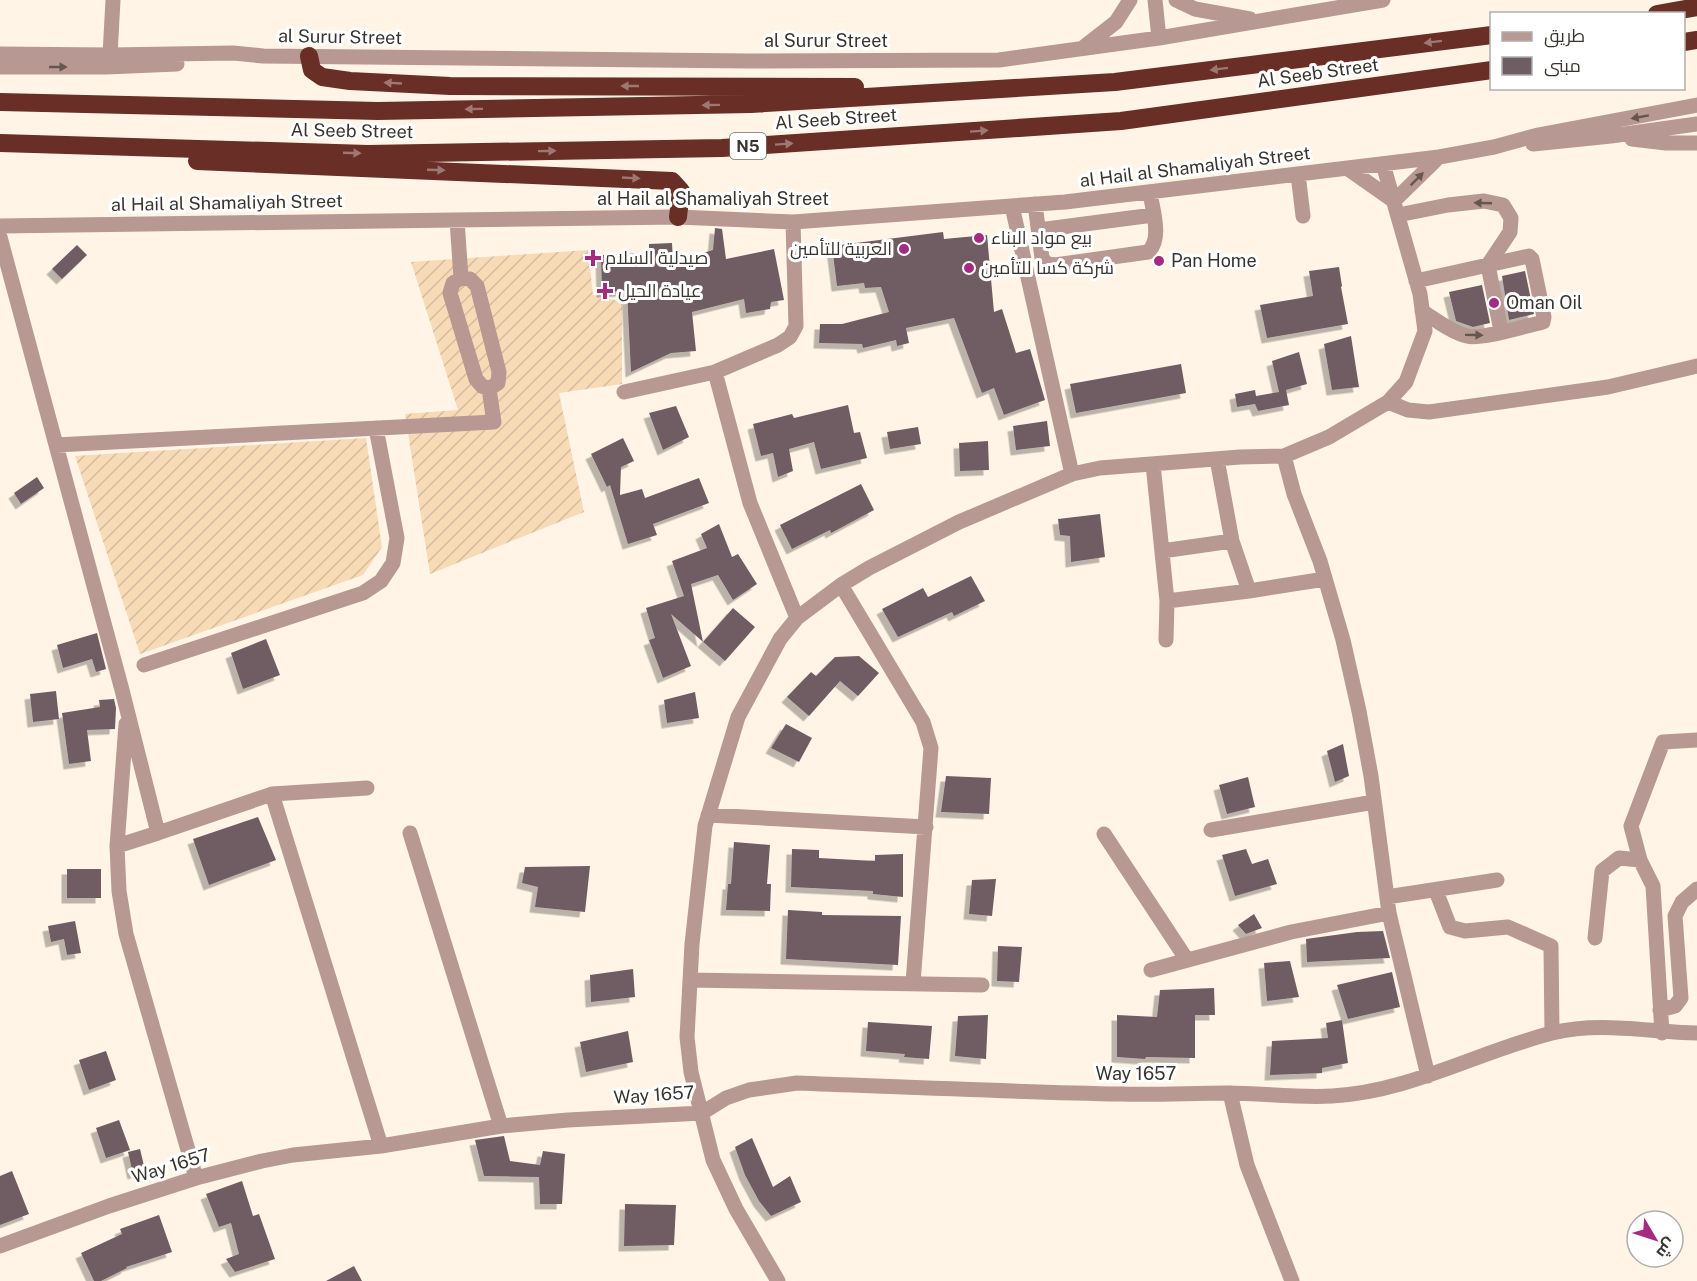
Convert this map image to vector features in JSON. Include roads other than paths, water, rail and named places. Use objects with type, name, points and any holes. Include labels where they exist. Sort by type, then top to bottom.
[{"type":"highway","points":[[1668,12],[1697,7]]},
{"type":"highway","name":"Al Seeb Street","points":[[0,102],[378,111],[751,104],[1115,82],[1490,35]]},
{"type":"highway","points":[[309,56],[312,70],[322,77],[350,81],[450,86],[918,87],[940,93]]},
{"type":"highway","name":"Al Seeb Street","points":[[0,143],[368,154],[722,148],[1121,121],[1490,70]]},
{"type":"highway","points":[[0,153],[672,181],[681,191],[678,217]]},
{"type":"street","points":[[110,55],[113,0]]},
{"type":"street","points":[[1083,48],[1116,22],[1130,0]]},
{"type":"street","points":[[1155,0],[1159,38]]},
{"type":"street","points":[[1176,0],[1195,9],[1259,21]]},
{"type":"street","name":"al Surur Street","points":[[0,54],[233,53],[263,56],[748,61],[999,60],[1159,38],[1259,21],[1334,4],[1383,0]]},
{"type":"street","name":"al Surur Street","points":[[0,67],[106,67],[230,62],[263,56]]},
{"type":"street","name":"al Hail al Shamaliyah Street","points":[[1494,147],[1538,135],[1697,105]]},
{"type":"street","name":"al Hail al Shamaliyah Street","points":[[0,226],[678,217],[793,222],[1012,206],[1150,192],[1439,157],[1494,147],[1611,136],[1675,127],[1697,121]]},
{"type":"street","points":[[1611,136],[1666,143],[1697,143]]},
{"type":"street","points":[[1396,208],[1439,157]]},
{"type":"street","points":[[778,1281],[735,1209],[713,1160],[691,1072],[687,1037],[690,980],[705,826],[738,717],[780,639],[797,618],[841,585],[869,568],[959,522],[1072,474],[1100,468],[1284,456],[1329,437],[1389,402],[1406,382],[1425,331],[1416,281],[1396,208],[1388,188],[1389,163]]},
{"type":"street","points":[[1347,168],[1396,208],[1484,201],[1503,205],[1511,218],[1510,232],[1488,265],[1501,332]]},
{"type":"street","points":[[1299,174],[1303,216]]},
{"type":"street","points":[[1035,204],[1042,258],[1046,263],[1054,265],[1148,252],[1153,247],[1156,238],[1150,192]]},
{"type":"street","points":[[1012,206],[1072,474]]},
{"type":"street","points":[[1039,230],[1153,215]]},
{"type":"street","points":[[457,220],[461,278]]},
{"type":"street","points":[[624,392],[714,372],[778,345],[789,337],[796,326],[793,222]]},
{"type":"street","points":[[0,237],[128,710],[158,833]]},
{"type":"street","points":[[1416,281],[1528,256],[1531,258],[1544,317],[1543,322],[1470,337],[1458,333],[1422,311]]},
{"type":"street","points":[[461,278],[470,279],[477,286],[499,372],[498,383],[489,389],[482,387],[476,379],[450,293],[453,283],[461,278]]},
{"type":"street","points":[[1389,402],[1408,410],[1429,412],[1608,387],[1697,366]]},
{"type":"street","points":[[714,372],[750,502],[797,618]]},
{"type":"street","points":[[56,445],[494,422],[489,389]]},
{"type":"street","points":[[144,665],[363,593],[381,581],[393,563],[397,538],[376,428]]},
{"type":"street","points":[[1284,456],[1294,494],[1325,579],[1343,640],[1357,701],[1389,913],[1428,1076]]},
{"type":"street","points":[[1217,459],[1232,541],[1249,591]]},
{"type":"street","points":[[1154,464],[1167,601],[1166,640]]},
{"type":"street","points":[[1162,551],[1232,541]]},
{"type":"street","points":[[1167,601],[1325,579]]},
{"type":"street","points":[[841,585],[925,729],[931,748],[913,983]]},
{"type":"street","points":[[128,710],[117,846],[119,891],[126,934],[196,1178]]},
{"type":"street","points":[[1662,1033],[1653,886],[1640,860],[1631,826],[1663,742],[1697,740]]},
{"type":"street","points":[[117,846],[272,794],[367,788]]},
{"type":"street","points":[[272,794],[381,1146]]},
{"type":"street","points":[[1211,830],[1374,802]]},
{"type":"street","points":[[708,815],[926,827]]},
{"type":"street","points":[[410,833],[501,1126]]},
{"type":"street","points":[[1104,834],[1187,960]]},
{"type":"street","points":[[1595,938],[1602,871],[1619,858],[1640,860]]},
{"type":"street","points":[[1387,897],[1436,891],[1497,879]]},
{"type":"street","points":[[1660,1010],[1675,1006],[1681,998],[1675,916],[1682,902],[1697,890]]},
{"type":"street","points":[[1436,891],[1450,927],[1465,931],[1508,927],[1551,946],[1552,1033]]},
{"type":"street","points":[[1151,970],[1291,932],[1389,913]]},
{"type":"street","points":[[690,980],[982,984]]},
{"type":"street","name":"Way 1657","points":[[0,1246],[109,1206],[196,1178],[262,1161],[293,1155],[381,1146],[501,1126],[702,1113],[726,1098],[749,1090],[797,1083],[1123,1094],[1230,1093],[1333,1096],[1383,1088],[1428,1076],[1552,1033],[1589,1027],[1620,1027],[1662,1033],[1697,1033]]},
{"type":"street","points":[[1230,1093],[1247,1165],[1292,1281]]},
{"type":"place","name":"بيع مواد البناء","points":[[979,238]]},
{"type":"place","name":"العربية للتأمين","points":[[904,249]]},
{"type":"place","name":"صيدلية السلام","points":[[593,258]]},
{"type":"place","name":"Pan Home","points":[[1159,261]]},
{"type":"place","name":"شركة كسا للتأمين","points":[[969,268]]},
{"type":"place","name":"عيادة الحيل","points":[[605,291]]},
{"type":"place","name":"Oman Oil","points":[[1494,303]]}]
